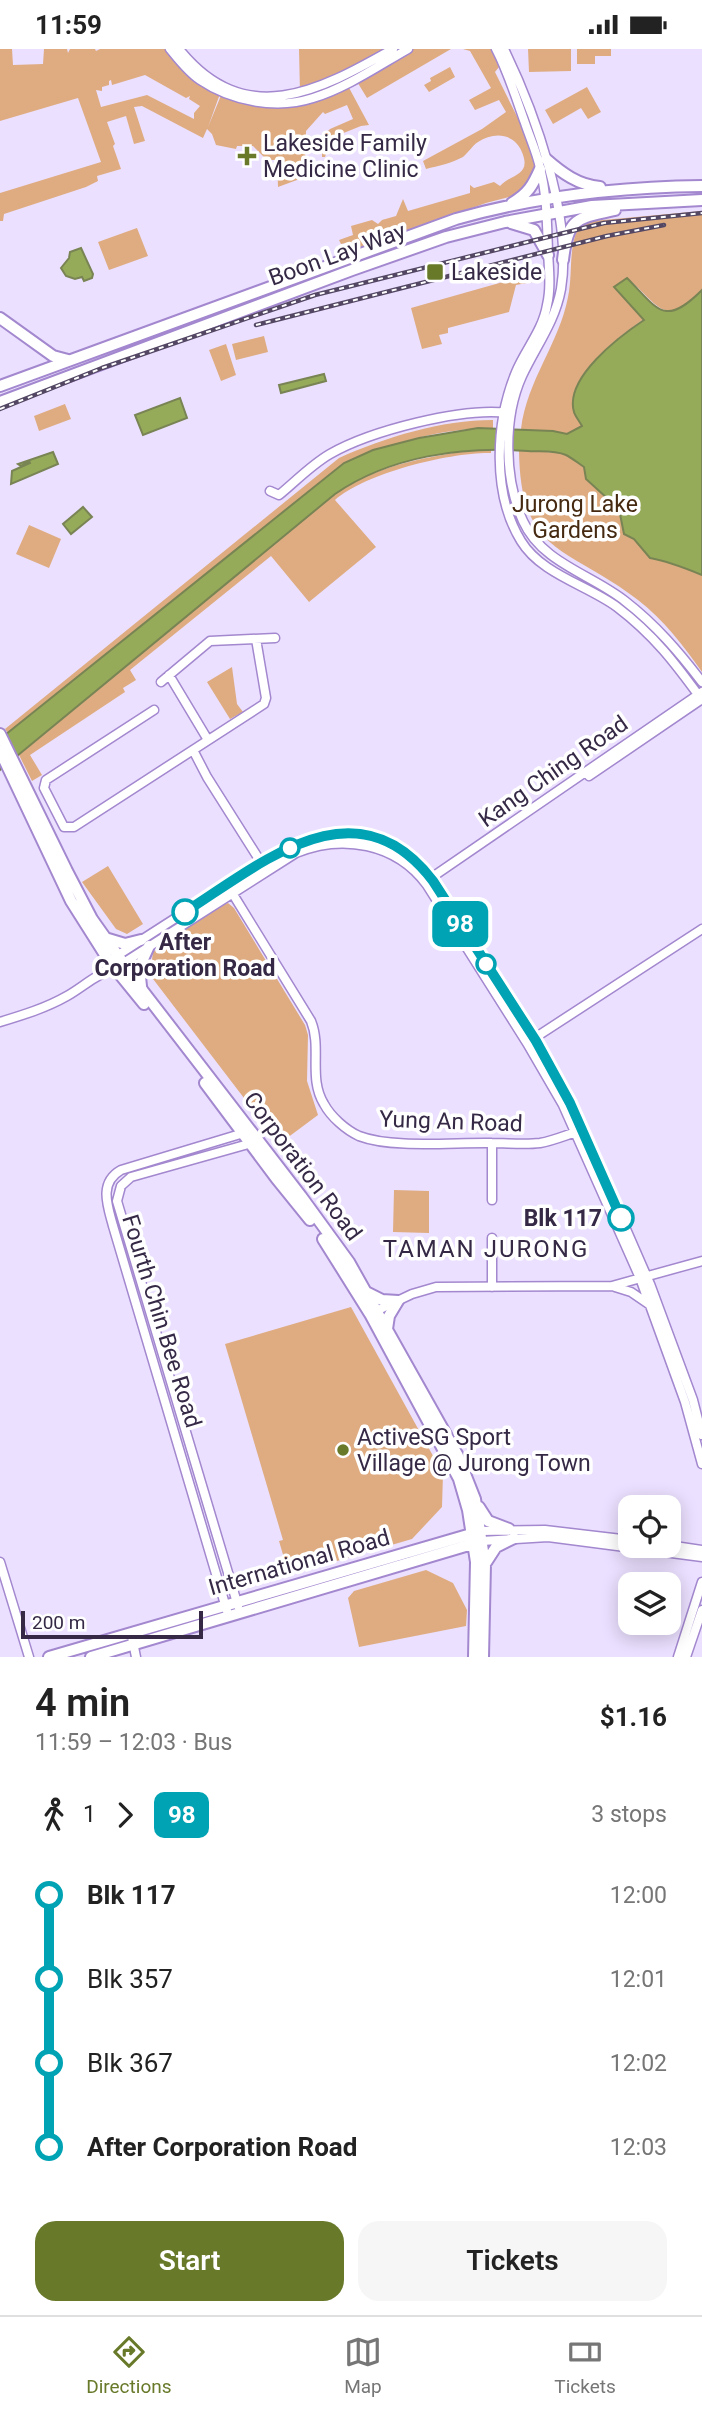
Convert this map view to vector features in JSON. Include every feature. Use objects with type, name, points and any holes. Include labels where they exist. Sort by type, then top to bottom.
[{"type":"main road","points":[[503,207],[523,197],[532,188],[543,164],[582,184],[620,188]]},
{"type":"main road","name":"Boon Lay Way","points":[[0,386],[456,219],[550,198],[620,188],[702,186]]},
{"type":"main road","name":"Boon Lay Way","points":[[0,402],[352,269],[446,237],[505,222],[592,206],[702,200]]},
{"type":"main road","points":[[563,260],[568,235],[575,222],[591,215],[635,205]]},
{"type":"main road","points":[[505,222],[534,230],[548,255]]},
{"type":"main road","points":[[0,318],[53,356],[70,360]]},
{"type":"main road","name":"Corporation Road","points":[[0,734],[10,763],[56,860],[105,938],[116,962],[143,992],[246,1133]]},
{"type":"main road","name":"Corporation Road","points":[[0,751],[10,763],[38,814],[71,901],[246,1133],[349,1262],[366,1292],[374,1313],[453,1465],[477,1537],[485,1564],[483,1657]]},
{"type":"main road","points":[[105,938],[125,944],[145,943],[139,968],[143,992]]},
{"type":"main road","name":"Corporation Road","points":[[254,1142],[387,1329],[458,1456],[475,1499],[477,1537],[474,1657]]},
{"type":"main road","points":[[366,1292],[382,1300],[398,1301],[389,1316],[387,1329]]},
{"type":"main road","points":[[475,1499],[488,1521],[511,1534],[496,1547],[485,1564]]},
{"type":"main road","name":"International Road","points":[[49,1657],[225,1605],[477,1537]]},
{"type":"main road","name":"International Road","points":[[91,1657],[228,1617],[477,1537]]},
{"type":"street","points":[[170,49],[198,79],[221,91],[241,99],[276,103],[312,99],[349,83],[408,49]]},
{"type":"street","points":[[179,49],[204,74],[224,87],[247,95],[276,97],[321,87],[393,49]]},
{"type":"street","points":[[496,49],[543,164]]},
{"type":"street","points":[[504,49],[522,89],[550,198],[558,211],[563,260],[555,310],[544,338],[522,376],[508,413]]},
{"type":"street","points":[[550,198],[546,214],[549,292],[547,308],[510,387],[505,451],[516,504],[537,544],[557,560],[621,598],[702,682]]},
{"type":"street","points":[[270,491],[279,495],[325,457],[358,441],[440,417],[508,413]]},
{"type":"street","points":[[161,682],[210,641],[275,638]]},
{"type":"street","points":[[154,710],[46,780],[44,788],[62,825],[71,829],[266,701],[257,639]]},
{"type":"street","points":[[665,642],[701,697]]},
{"type":"street","points":[[169,675],[208,740]]},
{"type":"street","name":"Kang Ching Road","points":[[429,882],[701,697]]},
{"type":"street","points":[[194,750],[207,777],[262,864]]},
{"type":"street","points":[[38,814],[52,806]]},
{"type":"street","points":[[230,889],[262,864],[317,836],[369,836],[386,841],[406,853],[429,882],[570,1103],[578,1131],[643,1277],[702,1436]]},
{"type":"street","points":[[0,1022],[57,1001],[230,889],[296,853],[336,842],[354,842],[401,860],[429,882]]},
{"type":"street","name":"Yung An Road","points":[[230,889],[311,1021],[315,1034],[315,1080],[324,1105],[333,1117],[357,1135],[376,1140],[539,1143],[578,1131]]},
{"type":"street","points":[[531,1042],[702,931]]},
{"type":"street","name":"Fourth Chin Bee Road","points":[[228,1617],[113,1226],[106,1192],[110,1179],[121,1170],[246,1133]]},
{"type":"street","name":"Fourth Chin Bee Road","points":[[240,1613],[117,1201],[121,1186],[131,1177],[254,1142]]},
{"type":"street","points":[[492,1143],[492,1200]]},
{"type":"street","points":[[492,1238],[492,1287]]},
{"type":"street","points":[[374,1313],[412,1294],[436,1287],[612,1286],[702,1261]]},
{"type":"street","points":[[643,1277],[650,1305],[697,1420],[702,1464]]},
{"type":"street","points":[[612,1286],[631,1292],[650,1305]]},
{"type":"street","points":[[477,1537],[545,1530],[618,1539]]},
{"type":"street","points":[[511,1534],[562,1538],[702,1557]]},
{"type":"street","points":[[681,1547],[702,1550]]},
{"type":"street","points":[[0,1562],[29,1657]]},
{"type":"street","points":[[678,1657],[702,1582]]},
{"type":"street","points":[[687,1657],[702,1610]]},
{"type":"street","points":[[134,1632],[136,1657]]},
{"type":"green space","points":[[0,49],[12,49],[13,65],[43,64],[44,49],[67,49],[68,53],[70,49],[170,49],[200,80],[221,91],[208,127],[222,93],[242,100],[313,99],[347,84],[369,125],[331,138],[325,157],[322,157],[322,137],[330,129],[353,119],[347,105],[325,114],[323,112],[306,131],[305,167],[322,167],[317,175],[278,187],[277,157],[276,160],[267,160],[253,146],[237,146],[236,149],[216,145],[207,129],[203,138],[142,106],[134,107],[145,141],[134,144],[126,116],[107,122],[121,169],[97,176],[98,181],[86,187],[4,214],[3,221],[0,221],[0,193],[101,162],[78,98],[0,121]],"holes":[[[145,75],[186,98],[190,96],[189,99],[200,106],[194,113],[194,119],[147,95],[101,107],[96,90],[102,91],[102,87],[109,85],[111,80],[112,85]]]},
{"type":"green space","points":[[299,49],[388,49],[300,93]]},
{"type":"green space","points":[[409,49],[451,49],[367,98],[356,80]]},
{"type":"green space","points":[[463,49],[496,49],[503,62],[495,72],[536,155],[534,175],[517,195],[486,203],[350,251],[346,243],[341,244],[339,240],[353,235],[351,226],[372,220],[378,224],[396,216],[403,199],[408,211],[470,193],[470,185],[474,188],[494,182],[500,186],[523,169],[524,158],[517,144],[508,137],[496,136],[478,142],[459,159],[426,169],[423,161],[482,129],[506,112],[499,100],[475,110],[469,100],[491,88],[470,51]]},
{"type":"green space","points":[[528,49],[571,49],[571,71],[529,72]]},
{"type":"green space","points":[[577,49],[611,49],[611,56],[595,56],[595,64],[577,64]]},
{"type":"green space","points":[[450,67],[455,77],[429,92],[424,85],[431,81],[430,78]]},
{"type":"green space","points":[[587,87],[601,112],[588,119],[581,108],[553,124],[545,110]]},
{"type":"green space","name":"Jurong Lake Gardens","points":[[702,211],[702,290],[678,308],[662,309],[627,278],[615,288],[644,319],[609,346],[577,385],[573,399],[574,412],[582,426],[567,434],[521,429],[530,394],[564,314],[573,245],[578,228],[592,221]]},
{"type":"green space","points":[[137,228],[148,256],[109,270],[98,242]]},
{"type":"green space","points":[[538,272],[538,281],[516,285],[509,312],[448,328],[448,333],[439,335],[442,344],[422,349],[411,308]]},
{"type":"green space","points":[[264,336],[268,352],[236,360],[232,344]]},
{"type":"green space","points":[[226,344],[236,375],[221,381],[209,350]]},
{"type":"green space","points":[[65,404],[71,419],[39,431],[34,416]]},
{"type":"green space","points":[[493,420],[493,428],[417,438],[344,463],[8,733],[5,729],[339,458],[376,443],[434,426]]},
{"type":"green space","points":[[491,449],[491,453],[454,456],[409,466],[366,481],[335,500],[376,547],[309,602],[271,556],[130,670],[136,680],[123,688],[125,692],[30,755],[42,775],[32,781],[19,755],[335,494],[368,475],[404,463]]},
{"type":"green space","name":"Jurong Lake Gardens","points":[[519,450],[568,456],[584,467],[601,491],[619,509],[624,534],[634,539],[650,558],[702,575],[702,672],[673,633],[638,600],[553,545],[539,530],[528,511],[522,485]]},
{"type":"green space","points":[[29,525],[61,539],[49,568],[16,554]]},
{"type":"green space","points":[[232,667],[237,704],[243,712],[230,719],[207,682]]},
{"type":"green space","points":[[108,866],[143,924],[127,934],[116,929],[82,882]]},
{"type":"green space","points":[[228,903],[234,908],[305,1025],[308,1035],[307,1081],[318,1115],[279,1144],[150,975],[153,952],[219,906]]},
{"type":"green space","points":[[394,1190],[429,1191],[429,1233],[393,1232]]},
{"type":"green space","name":"ActiveSG Sport Village @ Jurong Town","points":[[351,1307],[443,1474],[442,1507],[412,1539],[289,1575],[279,1541],[283,1540],[225,1344]]},
{"type":"green space","points":[[426,1570],[453,1583],[467,1610],[466,1626],[359,1647],[348,1598],[354,1591]]},
{"type":"shaded area","points":[[81,248],[93,274],[92,278],[84,281],[82,277],[75,279],[66,276],[61,268],[70,252]]},
{"type":"shaded area","points":[[627,278],[662,310],[679,309],[702,290],[702,575],[650,558],[634,539],[624,534],[619,509],[586,479],[584,467],[566,455],[547,451],[478,450],[403,462],[356,481],[335,494],[0,770],[0,739],[344,463],[373,450],[419,438],[478,428],[567,434],[582,426],[574,412],[573,399],[585,372],[609,347],[644,320],[614,287]]},
{"type":"shaded area","points":[[324,374],[326,381],[281,393],[279,385]]},
{"type":"shaded area","points":[[180,398],[187,418],[143,435],[135,415]]},
{"type":"shaded area","points":[[53,452],[58,464],[11,484],[12,471],[30,463],[29,461],[21,466],[18,464]]},
{"type":"shaded area","points":[[83,507],[92,517],[71,534],[63,524]]},
{"type":"railway","points":[[0,409],[102,368],[315,295],[604,223],[702,213]]},
{"type":"railway","points":[[256,325],[607,236],[664,225]]},
{"type":"bus line","name":"98","points":[[185,912],[295,845],[317,836],[369,836],[386,841],[406,853],[433,881],[536,1041],[570,1103],[621,1218]]},
{"type":"place","name":"Lakeside Family Medicine Clinic","points":[[247,156]]},
{"type":"place","name":"Lakeside","points":[[435,272]]},
{"type":"place","name":"After Corporation Road","points":[[185,912]]},
{"type":"place","name":"Blk 117","points":[[621,1218]]},
{"type":"place","name":"ActiveSG Sport Village @ Jurong Town","points":[[343,1450]]},
{"type":"district","name":"TAMAN JURONG","points":[[486,1249]]}]
